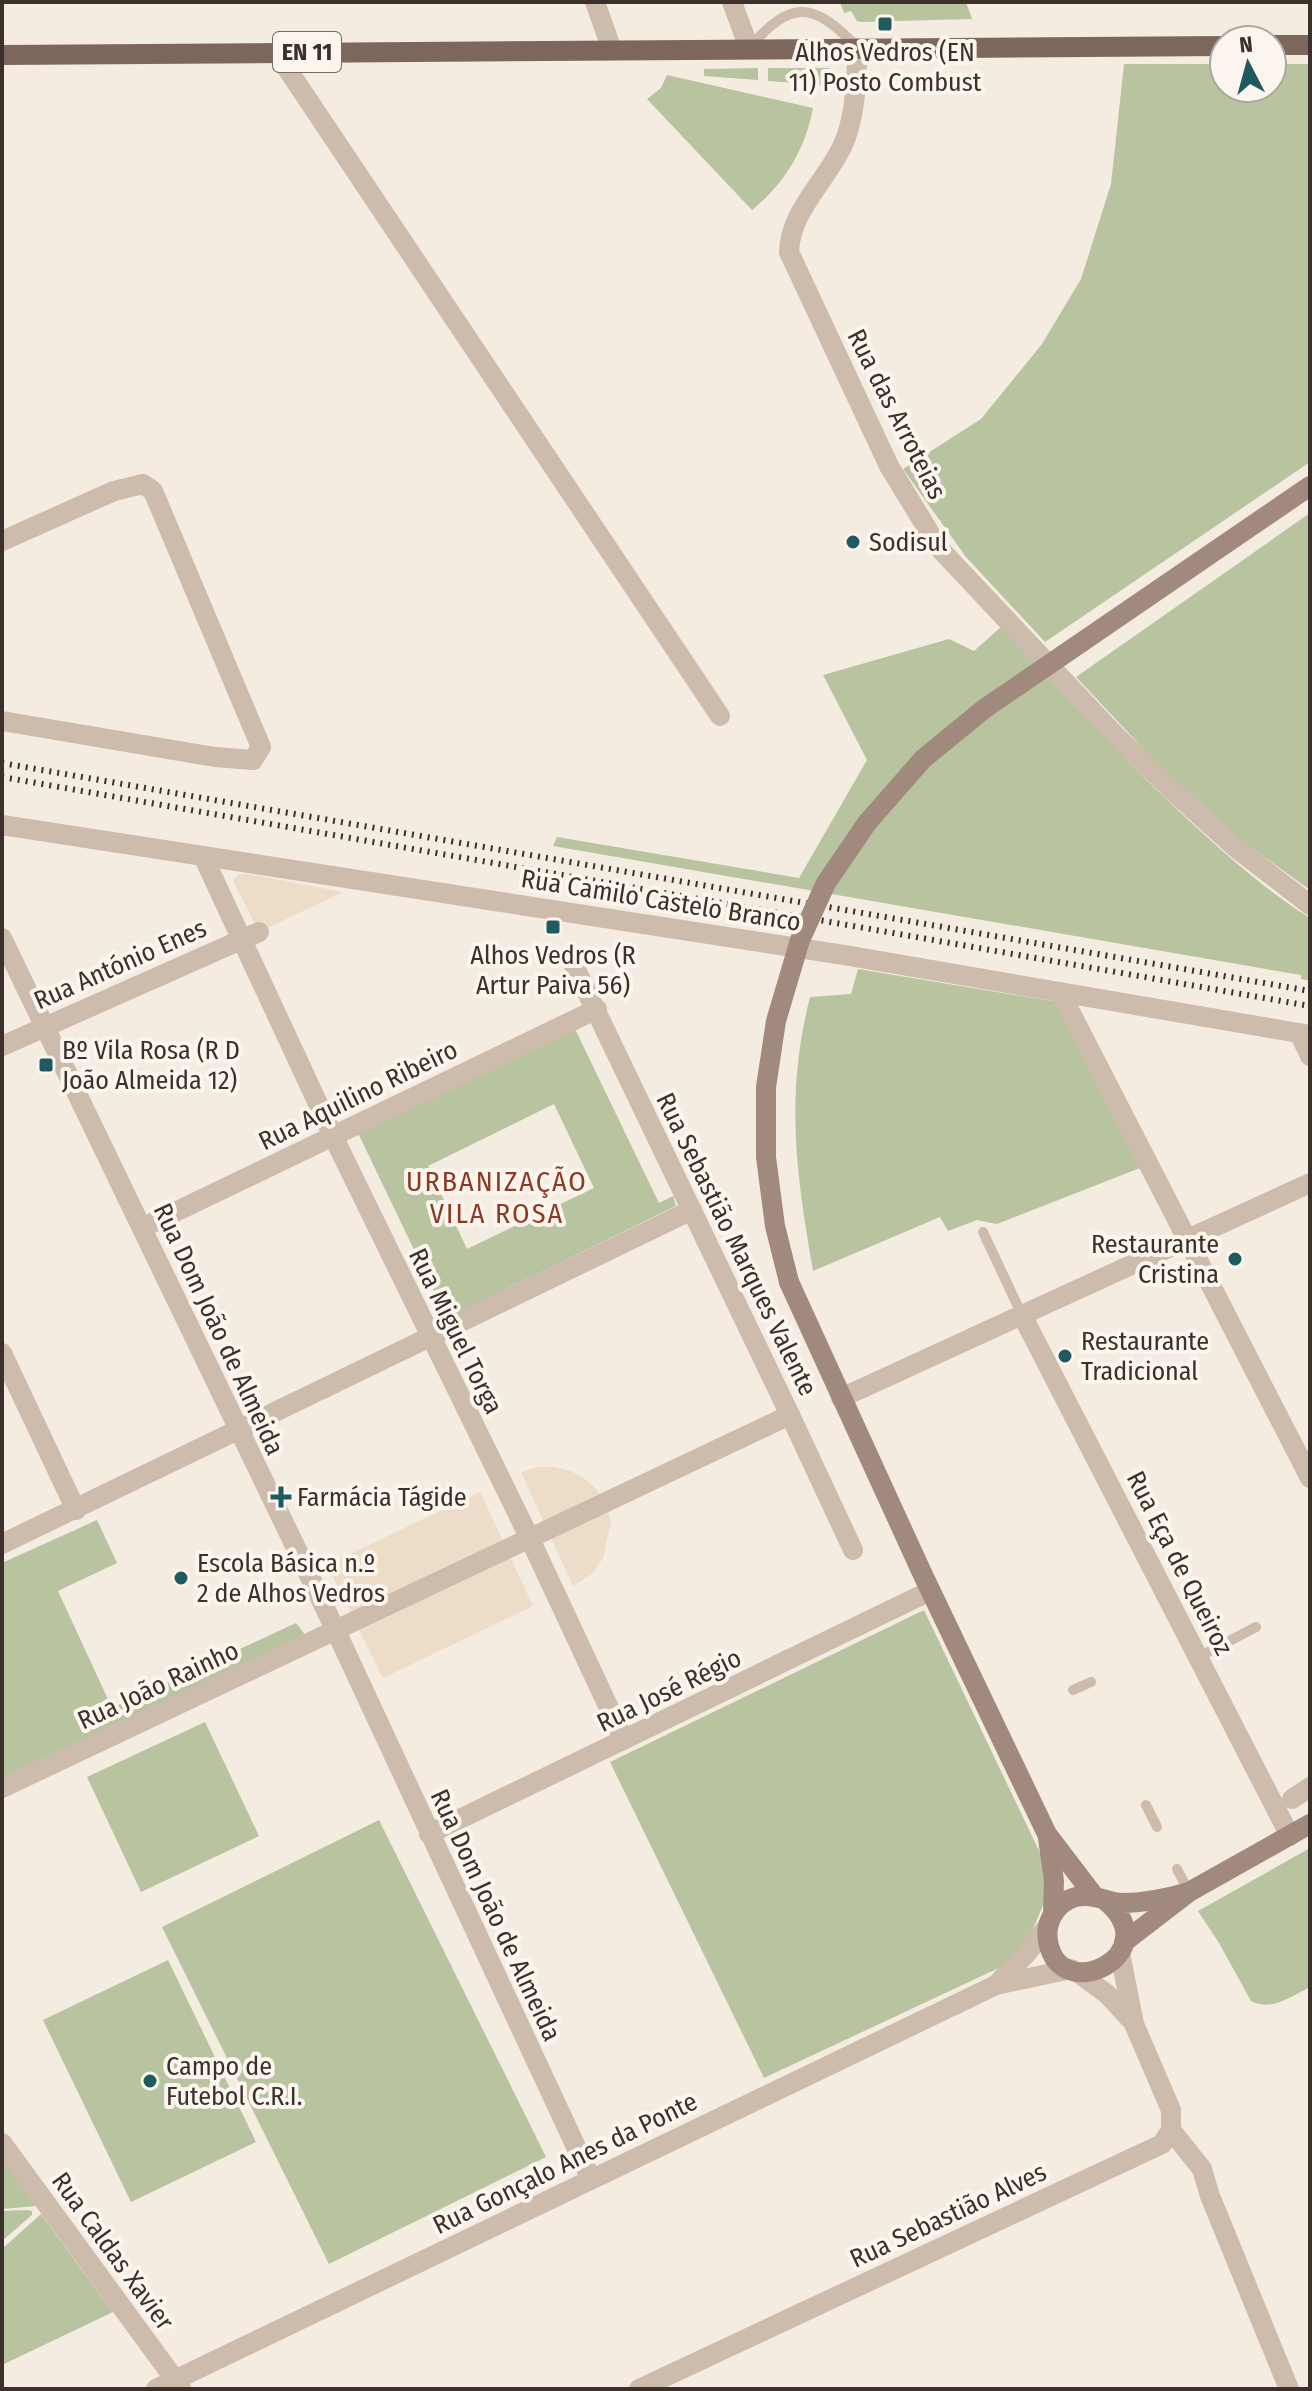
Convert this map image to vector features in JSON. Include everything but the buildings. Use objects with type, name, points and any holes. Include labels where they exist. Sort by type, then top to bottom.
[{"type":"main road","points":[[1288,45],[1310,45]]},
{"type":"main road","name":"EN 11","points":[[2,55],[1208,46]]},
{"type":"street","points":[[595,2],[612,50]]},
{"type":"street","points":[[732,2],[749,48]]},
{"type":"street","name":"Rua das Arroteias","points":[[858,48],[853,102],[843,145],[797,219],[789,252],[889,466],[939,548],[1118,738],[1212,828],[1310,905]]},
{"type":"street","points":[[276,52],[720,716]]},
{"type":"street","points":[[2,541],[114,491],[143,484],[153,491],[261,747],[253,760],[215,757],[2,721]]},
{"type":"street","points":[[1289,2389],[1210,2196],[1202,2169],[1171,2130],[1171,2110],[1134,2024],[1122,1948],[1121,1919],[1100,1899],[1047,1834],[930,1591],[789,1282],[775,1226],[768,1171],[766,1087],[776,1021],[800,940],[826,883],[867,823],[923,759],[984,709],[1310,486]]},
{"type":"street","name":"Rua Camilo Castelo Branco","points":[[2,825],[555,909],[1304,1034]]},
{"type":"street","name":"Rua Miguel Torga","points":[[203,856],[250,935],[333,1136],[530,1539],[624,1740]]},
{"type":"street","name":"Rua António Enes","points":[[2,1046],[250,935]]},
{"type":"street","name":"Rua Dom João de Almeida","points":[[2,938],[336,1631],[591,2179]]},
{"type":"street","name":"Rua Sebastião Marques Valente","points":[[572,961],[853,1550]]},
{"type":"street","points":[[1060,992],[1310,1478]]},
{"type":"street","name":"Rua Aquilino Ribeiro","points":[[142,1228],[597,1009]]},
{"type":"street","points":[[1304,1034],[1310,1056]]},
{"type":"street","points":[[841,1398],[1310,1183]]},
{"type":"street","points":[[2,1544],[692,1210]]},
{"type":"street","name":"Rua Eça de Queiroz","points":[[1022,1315],[1290,1836]]},
{"type":"street","points":[[2,1353],[76,1510]]},
{"type":"street","name":"Rua João Rainho","points":[[2,1788],[790,1415]]},
{"type":"street","name":"Rua José Régio","points":[[429,1834],[930,1591]]},
{"type":"street","points":[[1292,1799],[1310,1787]]},
{"type":"street","points":[[996,1985],[1103,1969],[1122,1948],[1189,1892],[1310,1824]]},
{"type":"street","points":[[1047,1834],[1052,1859],[1049,1947],[1055,1958],[1107,1994],[1134,2024]]},
{"type":"street","points":[[996,1985],[1071,1898],[1083,1896],[1137,1902],[1189,1892]]},
{"type":"street","name":"Rua Gonçalo Anes da Ponte","points":[[156,2389],[179,2384],[591,2179],[996,1985]]},
{"type":"street","name":"Rua Sebastião Alves","points":[[639,2389],[1162,2144],[1171,2130]]},
{"type":"street","name":"Rua Caldas Xavier","points":[[2,2143],[179,2384]]},
{"type":"lane","points":[[749,48],[778,11],[799,4],[810,5],[820,12],[845,32],[858,48]]},
{"type":"lane","points":[[983,1232],[1022,1315]]},
{"type":"lane","points":[[1199,1657],[1256,1627]]},
{"type":"lane","points":[[1073,1690],[1091,1682]]},
{"type":"lane","points":[[1146,1805],[1157,1827]]},
{"type":"lane","points":[[1177,1869],[1189,1892]]},
{"type":"green space","points":[[840,2],[966,2],[972,19],[861,22],[851,11],[844,13]]},
{"type":"green space","points":[[1124,64],[1208,64],[1208,104],[1288,104],[1288,64],[1310,64],[1310,462],[1045,642],[966,557],[903,469],[981,419],[1042,344],[1081,279],[1111,184]]},
{"type":"green space","points":[[758,68],[758,80],[704,76],[704,69]]},
{"type":"green space","points":[[768,68],[829,68],[836,74],[838,86],[768,81]]},
{"type":"green space","points":[[667,75],[813,108],[805,138],[792,165],[774,189],[752,210],[647,99],[661,88]]},
{"type":"green space","points":[[1310,513],[1310,890],[1237,837],[1166,773],[1076,677]]},
{"type":"green space","points":[[1001,627],[1169,802],[1250,875],[1310,918],[1310,981],[1301,979],[1301,975],[553,846],[557,837],[799,878],[867,760],[823,675],[949,639],[974,651]]},
{"type":"green space","points":[[858,969],[1058,1002],[1140,1168],[997,1224],[977,1220],[948,1231],[940,1217],[813,1271],[796,1134],[795,1101],[802,1033],[810,997],[851,994]]},
{"type":"green space","points":[[575,1029],[659,1203],[673,1196],[676,1206],[448,1315],[358,1133]],"holes":[[[554,1104],[594,1188],[467,1249],[428,1166]]]},
{"type":"green space","points":[[97,1520],[117,1563],[58,1591],[112,1708],[296,1623],[311,1643],[2,1788],[2,1563]]},
{"type":"green space","points":[[924,1610],[1043,1859],[1045,1901],[1029,1938],[1003,1966],[764,2078],[610,1762]]},
{"type":"green space","points":[[205,1722],[259,1836],[141,1892],[87,1777]]},
{"type":"green space","points":[[379,1820],[546,2157],[329,2264],[162,1927]]},
{"type":"green space","points":[[1310,1848],[1310,1987],[1281,2002],[1259,2004],[1251,2001],[1198,1911]]},
{"type":"green space","name":"Campo de Futebol C.R.I.","points":[[168,1960],[256,2142],[131,2202],[43,2020]]},
{"type":"green space","points":[[2,2156],[36,2206],[2,2209]]},
{"type":"green space","points":[[2,2211],[32,2211],[32,2215],[2,2241]]},
{"type":"green space","points":[[41,2214],[113,2312],[2,2365],[2,2249]]},
{"type":"shaded area","points":[[247,874],[343,892],[259,932],[233,881],[238,875]]},
{"type":"shaded area","points":[[538,1467],[571,1471],[586,1480],[605,1503],[611,1522],[603,1558],[592,1574],[573,1586],[521,1472]]},
{"type":"shaded area","points":[[480,1492],[533,1606],[383,1678],[327,1565]]},
{"type":"railway","points":[[2,763],[1310,991]]},
{"type":"railway","points":[[2,777],[1310,1006]]},
{"type":"place","name":"Alhos Vedros (EN 11) Posto Combust","points":[[885,24]]},
{"type":"place","name":"Sodisul","points":[[853,542]]},
{"type":"place","name":"Alhos Vedros (R Artur Paiva 56)","points":[[553,927]]},
{"type":"place","name":"Bº Vila Rosa (R D João Almeida 12)","points":[[46,1065]]},
{"type":"place","name":"Restaurante Cristina","points":[[1235,1259]]},
{"type":"place","name":"Restaurante Tradicional","points":[[1065,1356]]},
{"type":"place","name":"Farmácia Tágide","points":[[281,1497]]},
{"type":"place","name":"Escola Básica n.º 2 de Alhos Vedros","points":[[181,1578]]},
{"type":"place","name":"Campo de Futebol C.R.I.","points":[[150,2081]]},
{"type":"district","name":"URBANIZAÇÃO VILA ROSA","points":[[497,1197]]}]
